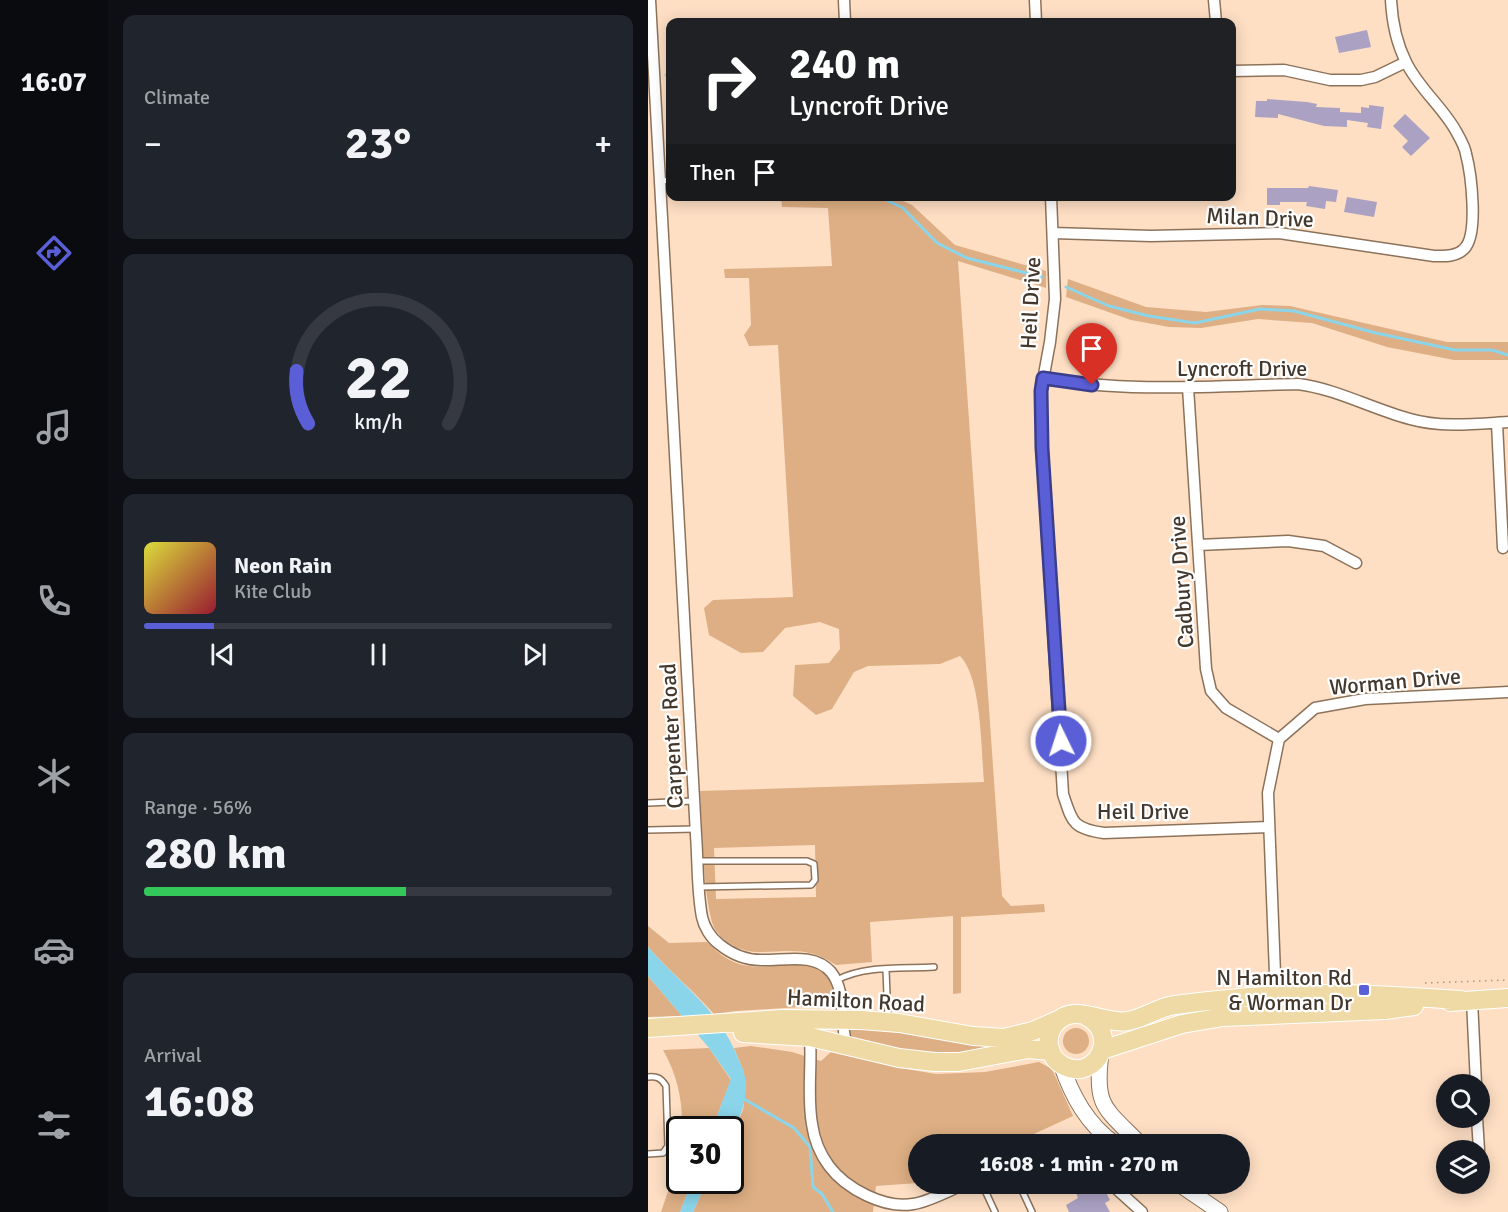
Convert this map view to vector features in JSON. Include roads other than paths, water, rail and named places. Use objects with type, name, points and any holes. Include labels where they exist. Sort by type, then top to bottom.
[{"type":"main road","points":[[1104,1134],[1089,1121],[1069,1088],[1049,1036],[1058,1020],[1072,1014],[1132,1026],[1190,1004],[1220,999],[1337,993],[1466,1000]]},
{"type":"main road","points":[[1056,1059],[1075,1069],[1084,1068],[1099,1056],[1192,1022],[1223,1017],[1384,1010],[1466,1000],[1508,998]]},
{"type":"main road","name":"Hamilton Road","points":[[648,1033],[725,1032],[803,1019],[842,1019],[888,1022],[973,1036],[1004,1038],[1033,1031],[1058,1020]]},
{"type":"main road","points":[[1097,1020],[1103,1037],[1091,1090],[1095,1105],[1120,1134]]},
{"type":"main road","name":"Hamilton Road","points":[[758,1028],[810,1037],[853,1048],[883,1059],[931,1068],[985,1066],[1022,1058],[1056,1059]]},
{"type":"main road","points":[[1099,1056],[1100,1097],[1105,1107],[1131,1134]]},
{"type":"main road","points":[[1193,1194],[1220,1212]]},
{"type":"street","name":"Carpenter Road","points":[[650,0],[665,180],[694,801],[702,919],[712,939],[741,957],[759,960],[805,959],[829,969],[837,980]]},
{"type":"street","points":[[844,0],[845,18]]},
{"type":"street","points":[[1035,0],[1036,18]]},
{"type":"street","points":[[1215,0],[1216,18]]},
{"type":"street","points":[[1236,71],[1284,70],[1330,80],[1361,80],[1374,77],[1406,62],[1398,37],[1391,0]]},
{"type":"street","name":"Milan Drive","points":[[1053,233],[1151,236],[1279,233],[1434,256],[1448,256],[1464,250],[1470,239],[1472,220],[1471,181],[1466,152],[1452,124],[1433,102],[1406,62]]},
{"type":"street","name":"Heil Drive","points":[[1051,201],[1055,299],[1041,391],[1042,448],[1063,794],[1072,821],[1086,831],[1104,833],[1269,827]]},
{"type":"street","name":"Lyncroft Drive","points":[[1043,378],[1111,387],[1298,384],[1318,387],[1411,419],[1444,425],[1502,423]]},
{"type":"street","name":"Cadbury Drive","points":[[1188,387],[1206,669],[1211,691],[1226,708],[1279,739]]},
{"type":"street","points":[[1502,423],[1503,548]]},
{"type":"street","points":[[1198,544],[1288,541],[1324,546],[1356,563]]},
{"type":"street","name":"Worman Drive","points":[[1279,739],[1315,708],[1365,699],[1508,692]]},
{"type":"street","points":[[1277,1015],[1268,793],[1279,739]]},
{"type":"street","points":[[837,980],[841,994],[843,1033],[853,1048]]},
{"type":"street","points":[[1466,1000],[1475,1074]]},
{"type":"street","points":[[810,1037],[812,1124],[819,1149],[830,1167],[846,1183],[871,1197],[904,1208],[940,1194]]},
{"type":"street","points":[[1122,1194],[1142,1212]]},
{"type":"lane","points":[[648,803],[694,801]]},
{"type":"lane","points":[[648,830],[696,829]]},
{"type":"lane","points":[[698,861],[807,861],[814,864],[815,880],[811,885],[699,887]]},
{"type":"lane","points":[[837,980],[856,972],[934,967]]},
{"type":"lane","points":[[886,970],[888,1022]]},
{"type":"lane","points":[[648,1077],[656,1076],[663,1080],[666,1086],[668,1146],[667,1151],[663,1153],[648,1154]]},
{"type":"lane","points":[[987,1194],[995,1212]]},
{"type":"lane","points":[[1023,1194],[1032,1212]]},
{"type":"water","points":[[648,947],[710,1011],[730,1040],[746,1081],[740,1116],[717,1116],[731,1079],[709,1048],[648,976]]},
{"type":"water","points":[[687,1194],[701,1194],[693,1212],[680,1212]]},
{"type":"waterway","points":[[888,201],[903,208],[937,243],[967,258],[1042,277]]},
{"type":"waterway","points":[[1066,287],[1109,306],[1149,316],[1195,323],[1260,309],[1294,311],[1376,333],[1455,350],[1492,350],[1508,355]]},
{"type":"waterway","points":[[744,1099],[794,1128],[810,1147],[813,1187],[822,1194],[833,1212]]},
{"type":"place","name":"N Hamilton Rd & Worman Dr","points":[[1364,990]]}]
